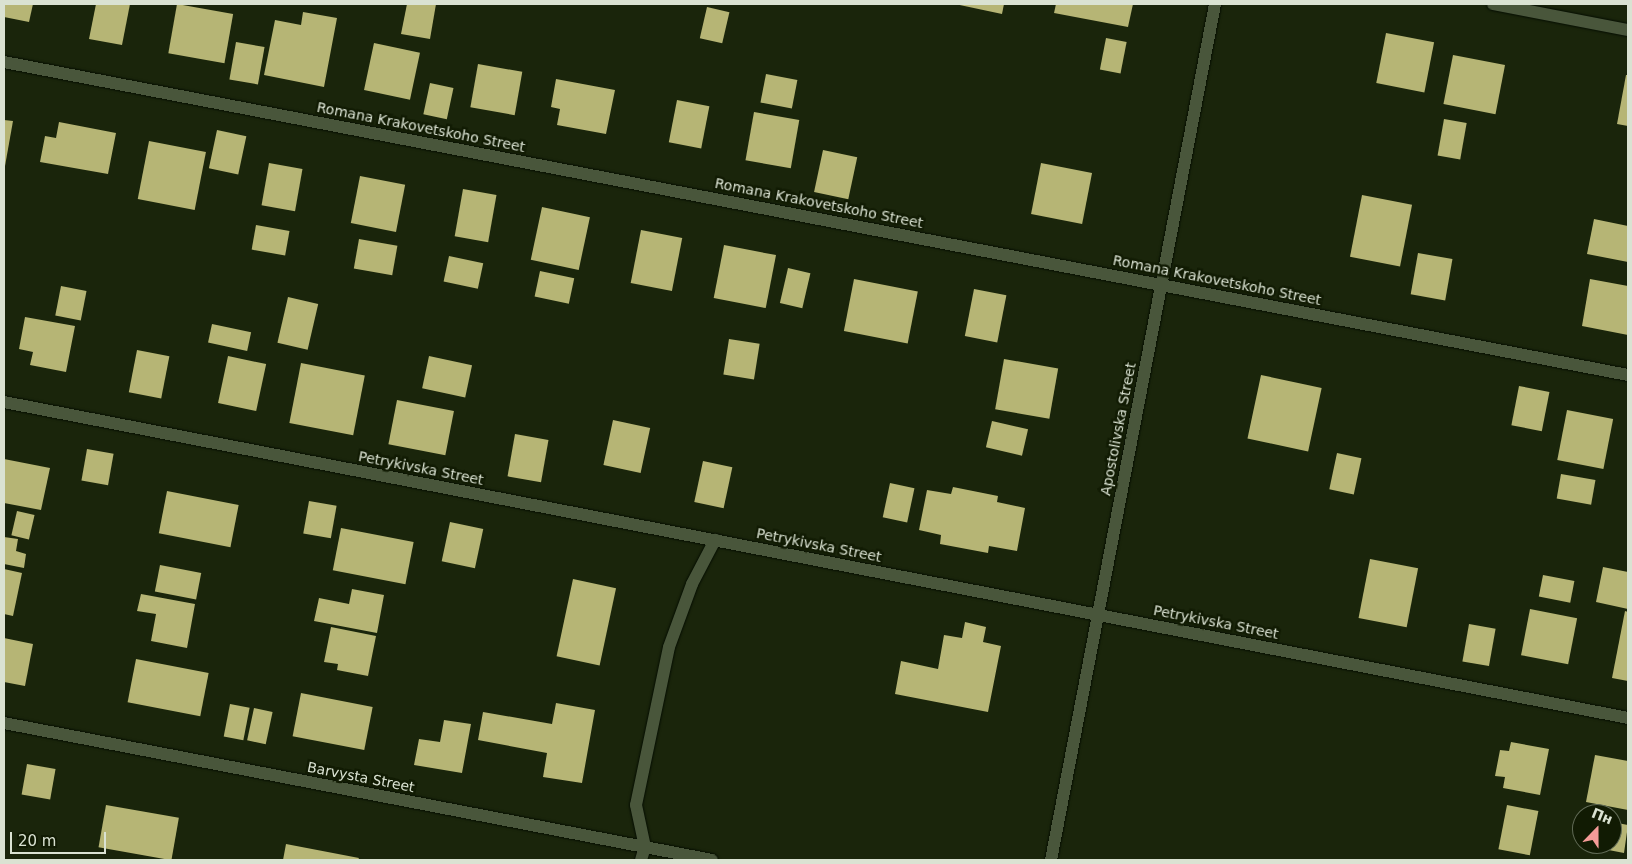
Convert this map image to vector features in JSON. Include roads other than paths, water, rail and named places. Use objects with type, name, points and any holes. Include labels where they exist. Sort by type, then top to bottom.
[{"type":"street","name":"Apostolivska Street","points":[[1051,860],[1216,4]]},
{"type":"street","points":[[1493,4],[1628,30]]},
{"type":"street","name":"Romana Krakovetskoho Street","points":[[4,62],[1628,375]]},
{"type":"street","name":"Petrykivska Street","points":[[4,402],[1628,718]]},
{"type":"street","points":[[641,860],[644,847],[636,804],[669,646],[692,584],[715,540]]},
{"type":"street","name":"Barvysta Street","points":[[4,723],[712,860]]}]
